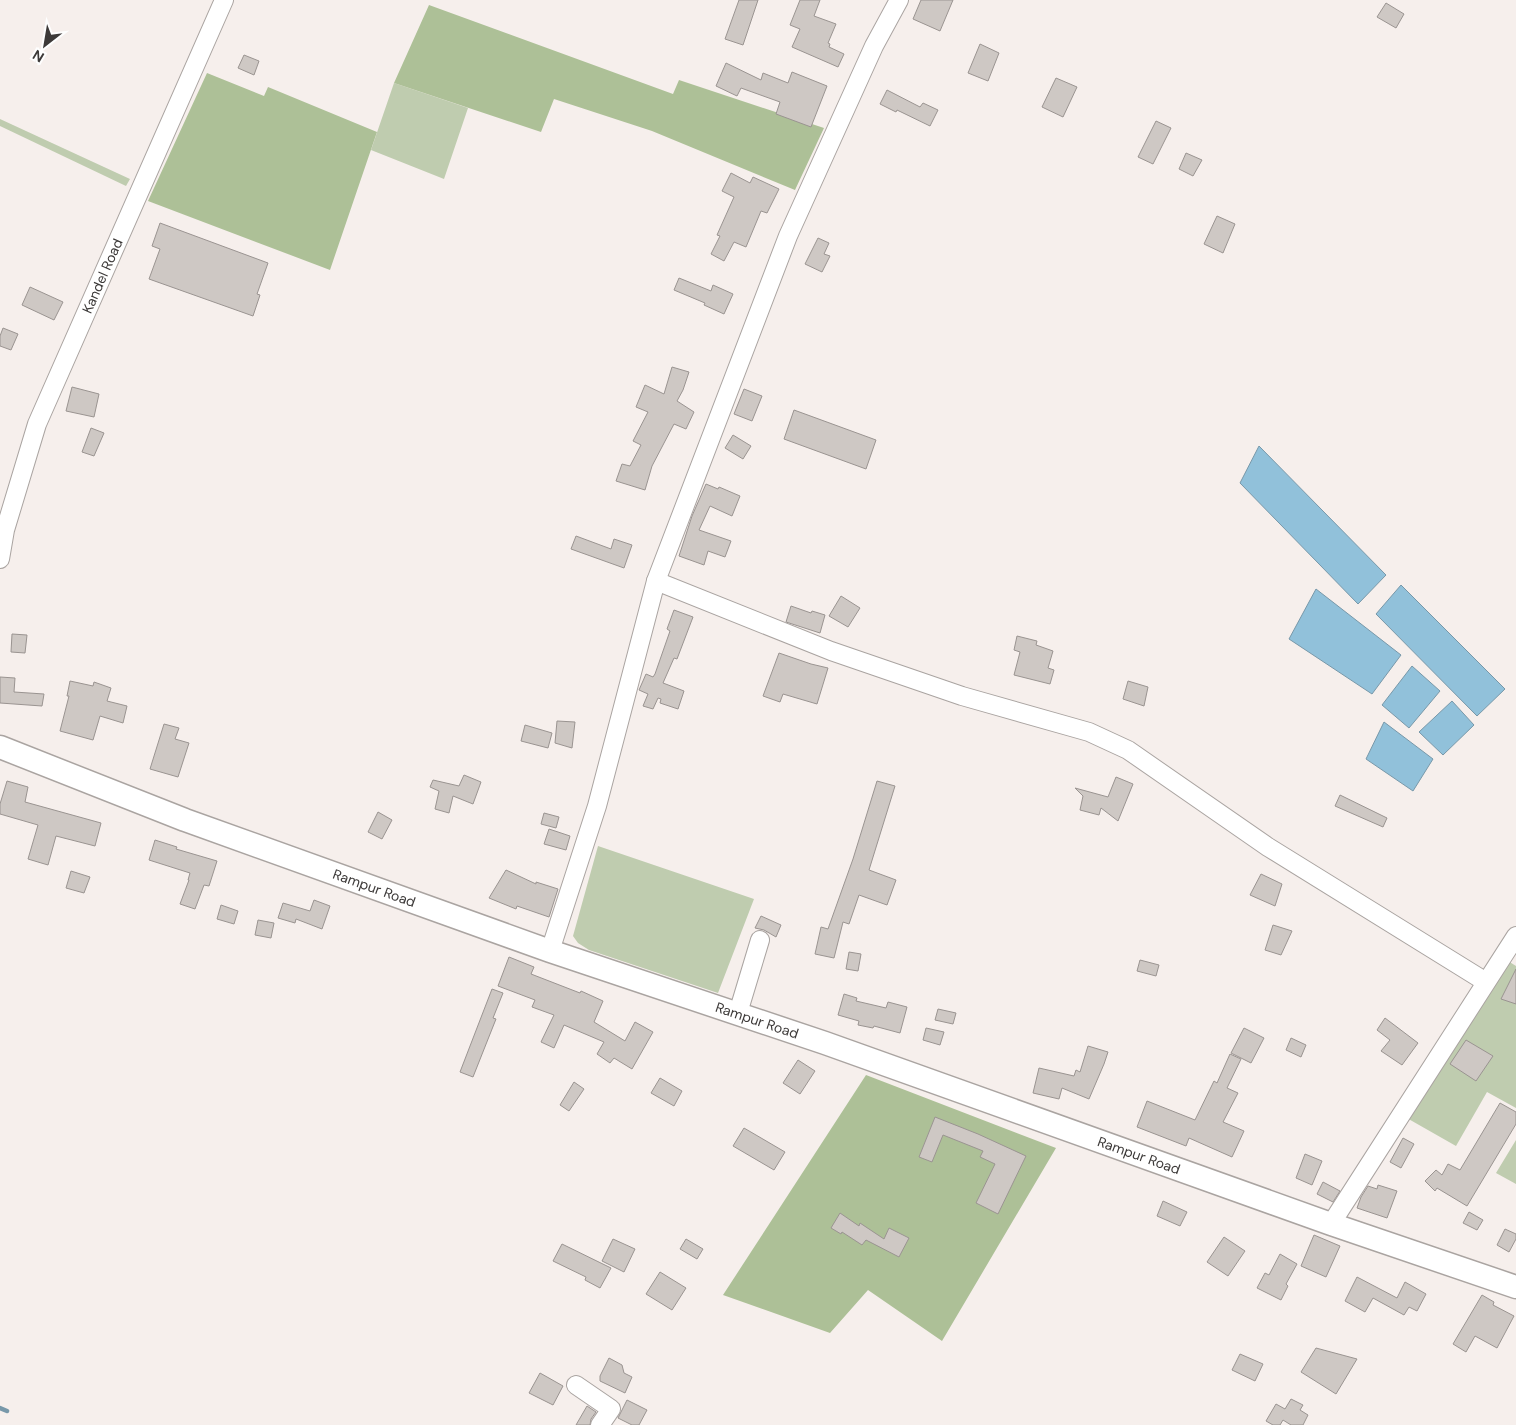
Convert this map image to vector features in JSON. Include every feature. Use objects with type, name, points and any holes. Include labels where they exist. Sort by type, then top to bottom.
[{"type":"main road","name":"Rampur Road","points":[[0,747],[185,820],[550,951],[738,1013],[1331,1224],[1516,1287]]},
{"type":"street","name":"Kandel Road","points":[[0,559],[5,530],[37,424],[224,0]]},
{"type":"street","points":[[550,951],[596,806],[656,581],[788,236],[874,46],[899,0]]},
{"type":"street","points":[[656,581],[830,651],[962,696],[1089,732],[1128,750],[1268,847],[1486,982]]},
{"type":"street","points":[[1331,1224],[1516,936]]},
{"type":"street","points":[[738,1013],[760,940]]},
{"type":"street","points":[[576,1386],[611,1409],[600,1425]]},
{"type":"green space","points":[[429,5],[673,94],[679,80],[824,128],[795,190],[652,131],[554,99],[541,132],[394,83]]},
{"type":"green space","points":[[207,73],[264,96],[268,87],[377,132],[330,270],[148,201]]},
{"type":"green space","points":[[394,83],[468,108],[444,179],[371,150]]},
{"type":"green space","points":[[0,119],[130,179],[126,186],[0,126]]},
{"type":"green space","points":[[598,846],[754,899],[718,993],[589,950],[578,943],[573,936]]},
{"type":"green space","points":[[1508,961],[1516,966],[1516,1108],[1487,1092],[1456,1146],[1405,1117]]},
{"type":"green space","points":[[866,1075],[1056,1148],[942,1341],[868,1290],[830,1333],[723,1295]]},
{"type":"green space","points":[[1516,1140],[1516,1184],[1496,1173]]},
{"type":"water","points":[[1259,446],[1386,575],[1358,604],[1240,483]]},
{"type":"water","points":[[1401,585],[1505,689],[1477,716],[1376,614]]},
{"type":"water","points":[[1316,589],[1401,655],[1372,694],[1289,639]]},
{"type":"water","points":[[1412,666],[1440,691],[1409,728],[1382,705]]},
{"type":"water","points":[[1452,701],[1474,725],[1443,755],[1419,732]]},
{"type":"water","points":[[1384,722],[1433,759],[1413,791],[1366,759]]},
{"type":"building","points":[[739,0],[758,0],[743,45],[725,39]]},
{"type":"building","points":[[800,0],[820,0],[814,16],[836,24],[828,43],[830,44],[829,47],[844,54],[838,67],[792,47],[800,29],[790,25]]},
{"type":"building","points":[[921,0],[953,0],[940,31],[913,19]]},
{"type":"building","points":[[1386,3],[1404,14],[1396,28],[1377,17]]},
{"type":"building","points":[[980,44],[999,53],[988,81],[968,73]]},
{"type":"building","points":[[244,55],[259,61],[254,75],[238,68]]},
{"type":"building","points":[[726,63],[761,80],[763,73],[788,83],[792,72],[827,86],[811,127],[776,114],[780,102],[741,88],[737,96],[716,86]]},
{"type":"building","points":[[1056,78],[1077,87],[1063,117],[1042,107]]},
{"type":"building","points":[[887,90],[920,107],[923,103],[938,110],[930,126],[880,104]]},
{"type":"building","points":[[1156,121],[1171,128],[1153,164],[1138,157]]},
{"type":"building","points":[[1186,153],[1202,160],[1193,176],[1179,169]]},
{"type":"building","points":[[731,173],[750,183],[753,177],[779,189],[767,213],[761,211],[746,247],[734,242],[724,261],[711,254],[720,236],[717,235],[734,197],[722,191]]},
{"type":"building","points":[[1217,216],[1235,224],[1223,253],[1204,244]]},
{"type":"building","points":[[160,223],[268,263],[257,294],[260,295],[253,316],[149,279],[160,249],[152,246]]},
{"type":"building","points":[[818,238],[829,243],[824,254],[830,256],[822,272],[805,264]]},
{"type":"building","points":[[679,278],[711,291],[713,285],[733,294],[724,314],[704,305],[705,303],[674,290]]},
{"type":"building","points":[[30,287],[63,302],[54,320],[22,305]]},
{"type":"building","points":[[3,328],[18,334],[11,350],[0,346],[0,336]]},
{"type":"building","points":[[672,367],[689,372],[677,401],[694,412],[686,429],[674,424],[652,466],[645,490],[616,481],[622,464],[630,466],[641,445],[633,441],[648,412],[636,407],[645,385],[664,394]]},
{"type":"building","points":[[72,387],[99,394],[94,417],[66,411]]},
{"type":"building","points":[[744,389],[762,396],[752,421],[734,414]]},
{"type":"building","points":[[794,410],[876,440],[866,469],[784,439]]},
{"type":"building","points":[[91,428],[104,433],[94,456],[82,452]]},
{"type":"building","points":[[733,435],[751,446],[743,459],[725,448]]},
{"type":"building","points":[[706,484],[740,496],[732,516],[710,506],[699,530],[731,541],[725,557],[708,551],[704,565],[679,556],[692,516]]},
{"type":"building","points":[[576,536],[611,549],[614,539],[632,545],[624,568],[571,549]]},
{"type":"building","points":[[841,596],[860,608],[848,627],[829,616]]},
{"type":"building","points":[[791,606],[811,613],[812,611],[825,615],[820,633],[786,622]]},
{"type":"building","points":[[674,610],[693,617],[677,659],[674,658],[663,683],[684,691],[678,709],[660,703],[661,699],[658,698],[653,709],[643,706],[648,694],[639,690],[646,674],[653,677],[655,674],[670,631],[667,629]]},
{"type":"building","points":[[12,634],[27,635],[25,653],[11,652]]},
{"type":"building","points":[[1017,636],[1037,641],[1036,645],[1053,651],[1048,668],[1054,670],[1050,684],[1014,675],[1020,652],[1014,650]]},
{"type":"building","points":[[779,653],[828,668],[817,704],[783,694],[780,702],[763,696]]},
{"type":"building","points":[[0,677],[15,678],[14,692],[44,694],[42,706],[0,703]]},
{"type":"building","points":[[70,681],[93,686],[94,682],[111,688],[107,701],[127,706],[123,723],[100,716],[93,740],[60,731],[69,696],[67,696]]},
{"type":"building","points":[[1128,681],[1148,687],[1144,706],[1123,699]]},
{"type":"building","points":[[557,721],[575,722],[572,748],[555,743]]},
{"type":"building","points":[[164,724],[179,728],[175,739],[189,743],[178,777],[150,769]]},
{"type":"building","points":[[525,725],[552,733],[548,748],[521,741]]},
{"type":"building","points":[[464,775],[481,782],[473,804],[453,796],[449,813],[435,809],[439,791],[430,787],[433,780],[459,786]]},
{"type":"building","points":[[1116,777],[1133,784],[1118,821],[1101,808],[1099,815],[1080,810],[1083,796],[1075,788],[1108,797]]},
{"type":"building","points":[[7,781],[28,787],[25,802],[101,823],[95,846],[56,836],[48,865],[28,859],[38,825],[0,814],[0,804]]},
{"type":"building","points":[[877,781],[895,786],[869,870],[896,880],[887,905],[859,895],[849,924],[843,922],[834,958],[815,954],[821,927],[828,929],[853,859]]},
{"type":"building","points":[[1340,795],[1387,818],[1383,827],[1335,806]]},
{"type":"building","points":[[378,812],[392,820],[382,839],[368,832]]},
{"type":"building","points":[[544,813],[559,817],[556,828],[541,824]]},
{"type":"building","points":[[549,829],[570,836],[566,850],[544,844]]},
{"type":"building","points":[[155,840],[177,847],[176,849],[217,861],[209,886],[204,885],[195,909],[180,904],[190,873],[149,860]]},
{"type":"building","points":[[506,870],[536,884],[536,882],[558,889],[549,917],[517,906],[516,909],[489,898]]},
{"type":"building","points":[[71,871],[90,877],[84,893],[66,888]]},
{"type":"building","points":[[1261,874],[1282,884],[1275,906],[1250,895]]},
{"type":"building","points":[[314,900],[330,906],[322,929],[296,919],[295,923],[278,918],[283,903],[310,911]]},
{"type":"building","points":[[221,905],[238,911],[234,924],[217,919]]},
{"type":"building","points":[[761,916],[781,925],[776,937],[764,930],[755,928]]},
{"type":"building","points":[[258,920],[274,923],[271,938],[255,935]]},
{"type":"building","points":[[1273,925],[1292,931],[1281,955],[1265,950]]},
{"type":"building","points":[[849,952],[861,954],[858,971],[846,969]]},
{"type":"building","points":[[509,957],[534,967],[531,974],[580,993],[581,991],[603,1001],[594,1022],[625,1041],[635,1022],[653,1032],[632,1069],[614,1058],[610,1063],[597,1054],[604,1042],[564,1025],[554,1048],[541,1042],[554,1015],[532,1007],[535,1000],[498,986]]},
{"type":"building","points":[[1140,960],[1159,965],[1156,976],[1137,971]]},
{"type":"building","points":[[1516,969],[1516,1004],[1501,999]]},
{"type":"building","points":[[492,989],[503,993],[493,1018],[496,1019],[473,1077],[460,1072]]},
{"type":"building","points":[[844,994],[857,998],[856,1001],[886,1008],[888,1002],[907,1007],[900,1033],[874,1026],[873,1028],[858,1025],[859,1021],[838,1015]]},
{"type":"building","points":[[938,1009],[956,1013],[953,1024],[935,1020]]},
{"type":"building","points":[[1385,1018],[1418,1043],[1402,1065],[1381,1051],[1390,1040],[1377,1030]]},
{"type":"building","points":[[926,1028],[944,1032],[940,1045],[923,1040]]},
{"type":"building","points":[[1244,1028],[1264,1038],[1251,1063],[1231,1053]]},
{"type":"building","points":[[1291,1038],[1306,1045],[1301,1057],[1286,1050]]},
{"type":"building","points":[[1466,1040],[1493,1056],[1476,1081],[1450,1064]]},
{"type":"building","points":[[1088,1046],[1108,1052],[1089,1099],[1062,1088],[1059,1099],[1033,1093],[1039,1068],[1074,1076],[1076,1070],[1080,1072]]},
{"type":"building","points":[[1230,1054],[1241,1059],[1227,1088],[1238,1093],[1223,1122],[1244,1131],[1232,1157],[1189,1138],[1186,1146],[1137,1127],[1147,1101],[1195,1120],[1214,1081],[1217,1083]]},
{"type":"building","points":[[798,1060],[815,1071],[800,1094],[783,1083]]},
{"type":"building","points":[[660,1078],[682,1091],[674,1106],[651,1093]]},
{"type":"building","points":[[574,1082],[584,1089],[569,1111],[560,1105]]},
{"type":"building","points":[[1500,1103],[1516,1112],[1516,1124],[1467,1206],[1437,1188],[1435,1191],[1425,1181],[1436,1170],[1442,1175],[1448,1164],[1460,1170]]},
{"type":"building","points":[[935,1117],[1026,1156],[998,1214],[976,1203],[995,1164],[980,1157],[983,1151],[943,1135],[932,1162],[919,1157]]},
{"type":"building","points":[[744,1128],[785,1152],[774,1170],[733,1146]]},
{"type":"building","points":[[1403,1138],[1414,1144],[1401,1168],[1390,1162]]},
{"type":"building","points":[[1305,1154],[1322,1161],[1312,1185],[1296,1178]]},
{"type":"building","points":[[1323,1182],[1340,1191],[1333,1202],[1317,1194]]},
{"type":"building","points":[[1378,1185],[1397,1191],[1387,1218],[1357,1208],[1368,1186],[1377,1189]]},
{"type":"building","points":[[1163,1201],[1187,1212],[1180,1226],[1157,1216]]},
{"type":"building","points":[[1469,1212],[1483,1220],[1477,1230],[1463,1223]]},
{"type":"building","points":[[840,1213],[859,1226],[860,1223],[884,1239],[889,1228],[909,1238],[899,1257],[866,1240],[862,1245],[842,1232],[841,1234],[831,1228]]},
{"type":"building","points":[[1505,1229],[1516,1234],[1516,1239],[1509,1252],[1497,1245]]},
{"type":"building","points":[[1314,1235],[1340,1246],[1326,1277],[1301,1266]]},
{"type":"building","points":[[1224,1237],[1245,1251],[1228,1276],[1207,1262]]},
{"type":"building","points":[[613,1239],[635,1249],[624,1272],[602,1261]]},
{"type":"building","points":[[686,1239],[703,1249],[697,1259],[680,1249]]},
{"type":"building","points":[[562,1244],[611,1268],[600,1288],[585,1280],[586,1277],[553,1261]]},
{"type":"building","points":[[1280,1254],[1297,1264],[1286,1284],[1288,1286],[1281,1300],[1257,1288],[1265,1273],[1269,1275]]},
{"type":"building","points":[[660,1272],[686,1288],[672,1310],[646,1294]]},
{"type":"building","points":[[1357,1277],[1397,1298],[1405,1282],[1426,1294],[1417,1311],[1409,1307],[1404,1315],[1373,1298],[1365,1312],[1345,1301]]},
{"type":"building","points":[[1482,1295],[1494,1302],[1493,1305],[1514,1316],[1497,1348],[1475,1336],[1466,1352],[1453,1344]]},
{"type":"building","points":[[1316,1348],[1357,1359],[1336,1394],[1301,1372]]},
{"type":"building","points":[[1240,1354],[1263,1364],[1255,1381],[1232,1370]]},
{"type":"building","points":[[609,1358],[622,1365],[624,1373],[632,1377],[625,1393],[600,1381],[600,1376]]},
{"type":"building","points":[[540,1373],[563,1386],[553,1405],[529,1393]]},
{"type":"building","points":[[1291,1399],[1303,1405],[1300,1410],[1308,1415],[1303,1425],[1291,1425],[1283,1420],[1280,1425],[1273,1425],[1266,1421],[1276,1404],[1285,1409]]},
{"type":"building","points":[[627,1400],[647,1410],[639,1425],[632,1425],[618,1418]]},
{"type":"building","points":[[587,1406],[596,1412],[591,1419],[590,1425],[576,1425]]},
{"type":"waterway","points":[[0,1408],[7,1411]]}]
